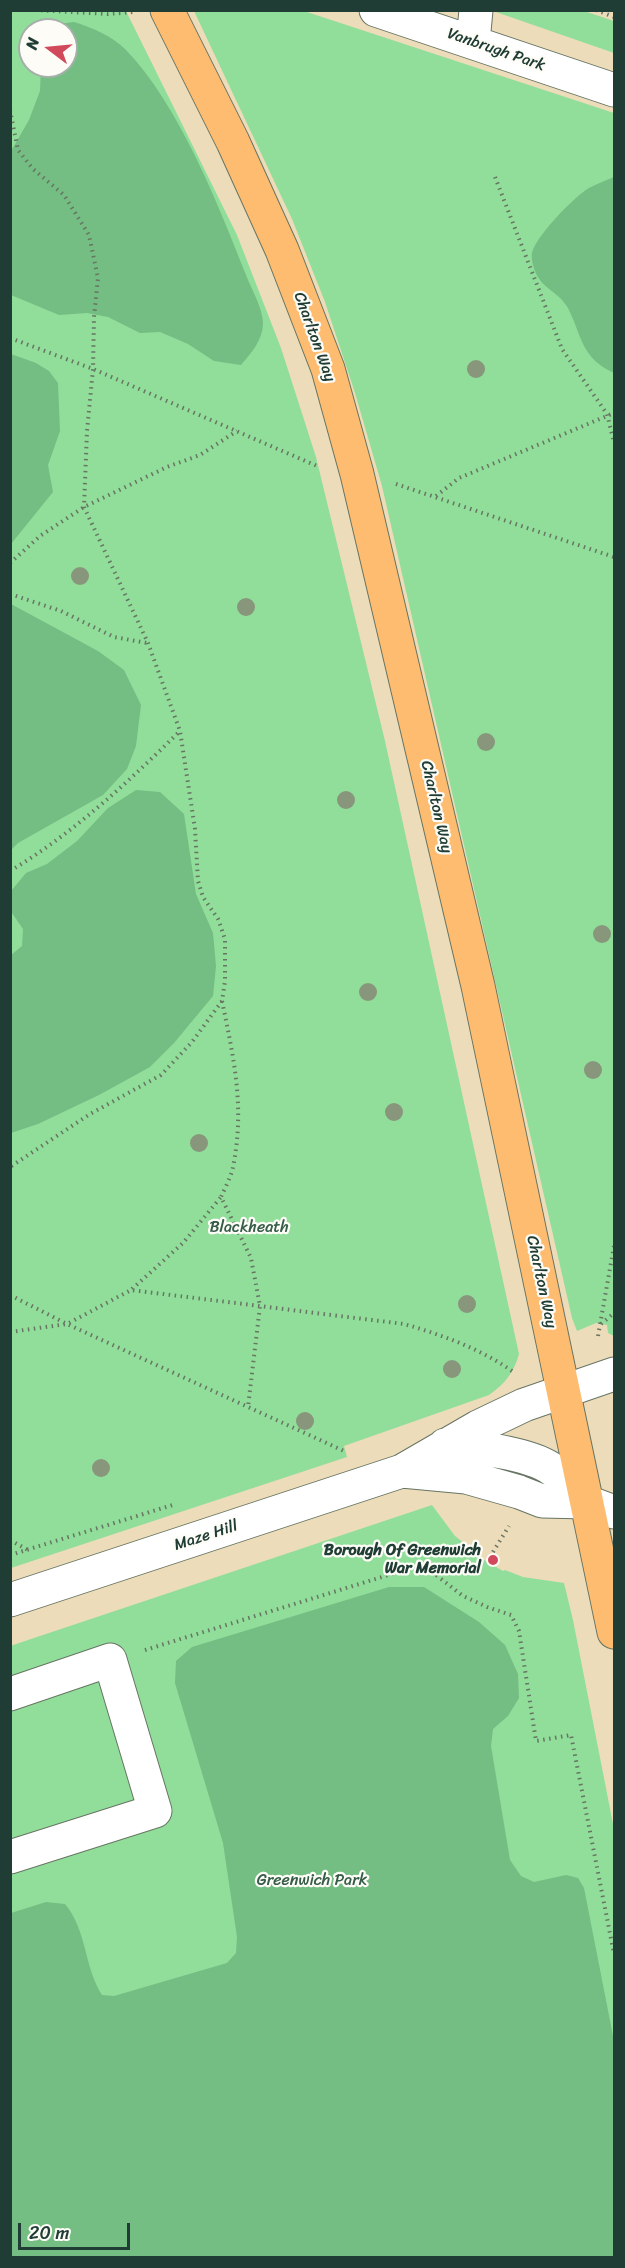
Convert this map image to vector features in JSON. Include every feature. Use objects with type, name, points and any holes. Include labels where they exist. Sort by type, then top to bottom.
[{"type":"main road","name":"Charlton Way","points":[[167,10],[233,142],[282,250],[327,369],[357,474],[475,975],[564,1391],[601,1507],[615,1632]]},
{"type":"street","name":"Vanbrugh Park","points":[[376,10],[615,90]]},
{"type":"street","points":[[473,42],[476,10]]},
{"type":"street","name":"Maze Hill","points":[[10,1600],[402,1471],[445,1445],[524,1405],[615,1374]]},
{"type":"street","points":[[445,1445],[481,1448],[508,1454],[551,1469],[601,1507]]},
{"type":"street","name":"Maze Hill","points":[[402,1471],[465,1478],[519,1492],[543,1501],[601,1507]]},
{"type":"street","points":[[10,1694],[110,1660],[155,1811],[10,1857]]},
{"type":"path","points":[[35,10],[108,14],[136,11]]},
{"type":"path","points":[[596,10],[615,17]]},
{"type":"path","points":[[10,110],[18,150],[33,169],[64,195],[89,235],[98,278],[84,507],[148,643],[180,731],[195,830],[198,881],[203,897],[218,919],[225,939],[225,981],[222,1001],[235,1064],[240,1113],[232,1169],[220,1197],[183,1244],[131,1290],[67,1324],[10,1332]]},
{"type":"path","points":[[495,177],[562,349],[607,414],[615,443]]},
{"type":"path","points":[[10,338],[93,369],[325,469]]},
{"type":"path","points":[[436,496],[459,478],[607,414],[615,413]]},
{"type":"path","points":[[10,563],[40,536],[84,507],[167,467],[200,455],[237,431]]},
{"type":"path","points":[[391,483],[615,557]]},
{"type":"path","points":[[10,594],[61,611],[114,638],[148,643]]},
{"type":"path","points":[[10,871],[47,849],[128,782],[180,731]]},
{"type":"path","points":[[10,1167],[90,1114],[161,1075],[192,1042],[222,1001]]},
{"type":"path","points":[[220,1197],[251,1258],[260,1306],[248,1407]]},
{"type":"path","points":[[598,1336],[615,1246]]},
{"type":"path","points":[[131,1290],[404,1324],[470,1347],[520,1376]]},
{"type":"path","points":[[10,1295],[67,1324],[345,1451],[334,1455]]},
{"type":"path","points":[[600,1325],[615,1313]]},
{"type":"path","points":[[10,1555],[188,1501]]},
{"type":"path","points":[[493,1552],[510,1524]]},
{"type":"path","points":[[10,1540],[28,1550]]},
{"type":"path","points":[[110,1660],[408,1569],[427,1568],[464,1596],[511,1614],[519,1631],[536,1741],[571,1735],[615,1954]]},
{"type":"green space","name":"Blackheath","points":[[10,11],[126,11],[237,235],[281,348],[316,457],[385,741],[519,1354],[508,1377],[489,1395],[344,1446],[347,1457],[11,1568]]},
{"type":"green space","points":[[194,11],[304,11],[614,113],[614,1336],[608,1333],[607,1325],[596,1323],[577,1331],[572,1318],[382,486],[355,393],[325,302],[292,219]]},
{"type":"green space","points":[[493,11],[584,11],[614,21],[614,53]]},
{"type":"green space","points":[[78,23],[115,41],[126,50],[145,73],[180,127],[210,187],[262,316],[263,328],[259,340],[241,365],[214,361],[188,344],[160,332],[140,333],[108,317],[87,313],[59,315],[11,295],[11,151],[29,120],[40,91],[41,78],[78,78]]},
{"type":"green space","points":[[614,177],[614,373],[603,367],[589,353],[568,308],[538,277],[532,255],[540,237],[556,217],[589,188]]},
{"type":"green space","points":[[11,354],[36,363],[49,371],[58,383],[60,431],[48,465],[53,492],[11,544]]},
{"type":"green space","points":[[11,604],[98,651],[124,670],[141,705],[136,746],[127,769],[103,795],[18,843],[11,850]]},
{"type":"green space","points":[[136,790],[160,792],[184,814],[196,894],[213,933],[216,966],[213,996],[174,1043],[150,1067],[99,1095],[38,1124],[11,1133],[11,955],[22,946],[23,929],[12,913],[11,891],[26,873],[47,864],[77,841],[108,808]]},
{"type":"green space","name":"Greenwich Park","points":[[432,1505],[455,1536],[473,1550],[472,1553],[503,1571],[523,1577],[564,1583],[573,1620],[614,1829],[614,2257],[11,2257],[10,1646]]},
{"type":"green space","name":"Greenwich Park","points":[[389,1587],[424,1587],[479,1622],[505,1645],[518,1674],[519,1698],[508,1716],[493,1729],[491,1746],[510,1860],[521,1876],[534,1882],[566,1875],[578,1878],[584,1888],[614,2041],[614,2257],[11,2257],[11,1913],[46,1902],[65,1904],[78,1925],[92,1973],[102,1995],[114,1996],[227,1963],[236,1953],[237,1937],[223,1843],[175,1683],[176,1661],[192,1647]]},
{"type":"place","name":"Borough Of Greenwich War Memorial","points":[[493,1560]]}]
